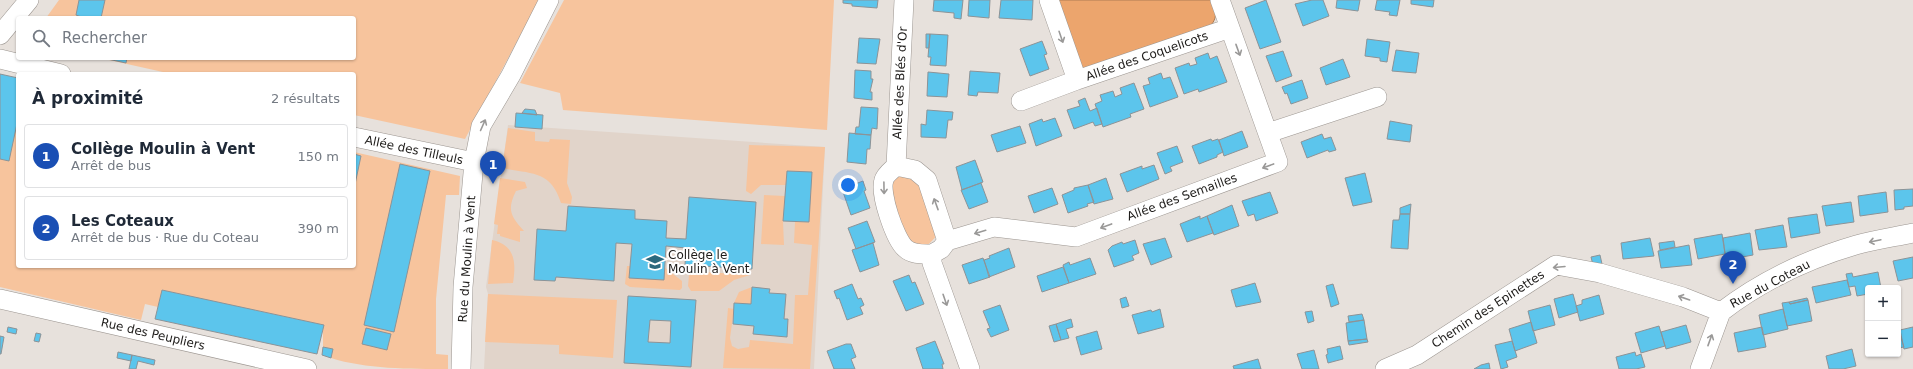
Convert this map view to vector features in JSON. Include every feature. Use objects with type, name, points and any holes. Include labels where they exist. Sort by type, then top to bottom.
[{"type":"street","points":[[0,34],[29,0]]},
{"type":"street","name":"Rue du Moulin à Vent","points":[[462,364],[463,288],[474,162],[481,126],[512,75],[549,0]]},
{"type":"street","name":"Allée des Blés d'Or","points":[[896,166],[904,0]]},
{"type":"street","name":"Allée des Coquelicots","points":[[1049,0],[1077,80],[1230,28]]},
{"type":"street","name":"Allée des Semailles","points":[[932,259],[948,241],[994,227],[1076,237],[1278,162],[1220,0]]},
{"type":"street","points":[[0,59],[53,72]]},
{"type":"street","points":[[1021,101],[1077,80]]},
{"type":"street","points":[[1268,134],[1377,97]]},
{"type":"street","name":"Allée des Tilleuls","points":[[356,137],[474,162]]},
{"type":"street","points":[[948,241],[927,180],[916,170],[896,166],[884,180],[883,192],[896,235],[906,249],[932,259],[970,369]]},
{"type":"street","name":"Rue du Coteau","points":[[1721,312],[1769,281],[1799,265],[1856,245],[1913,233]]},
{"type":"street","name":"Chemin des Epinettes","points":[[1385,369],[1416,362],[1556,265],[1600,273],[1683,297],[1721,312]]},
{"type":"street","name":"Rue des Peupliers","points":[[0,300],[307,369]]},
{"type":"street","points":[[1700,369],[1721,312]]},
{"type":"shaded area","points":[[59,0],[539,0],[465,139],[356,115],[356,72],[163,72],[109,60],[356,60],[356,16],[47,16]]},
{"type":"shaded area","points":[[564,0],[834,0],[827,130],[563,110],[560,93],[520,83]]},
{"type":"shaded area","points":[[1055,0],[1211,0],[1215,12],[1215,19],[1207,30],[1084,68],[1077,64]]},
{"type":"shaded area","points":[[0,76],[16,80],[16,268],[356,268],[356,152],[460,176],[459,195],[446,195],[436,299],[436,354],[448,355],[448,369],[373,366],[344,362],[331,358],[332,349],[323,347],[323,325],[162,290],[158,307],[145,304],[141,320],[0,287]]},
{"type":"shaded area","name":"Collège le Moulin à Vent","points":[[508,125],[825,147],[814,369],[484,369],[488,294],[486,287]]},
{"type":"shaded area","points":[[508,128],[535,132],[535,141],[549,142],[550,139],[570,140],[567,183],[572,197],[571,204],[561,203],[552,184],[539,175],[502,168]]},
{"type":"shaded area","points":[[749,145],[825,147],[810,369],[723,368],[728,308],[734,309],[730,338],[732,346],[738,349],[749,347],[750,340],[793,344],[795,295],[808,295],[812,245],[794,243],[795,222],[809,222],[812,172],[787,171],[786,185],[761,185],[751,194],[746,191]]},
{"type":"shaded area","points":[[900,175],[919,180],[936,236],[929,244],[919,248],[903,237],[889,188],[893,180]]},
{"type":"shaded area","points":[[500,178],[525,182],[527,188],[516,191],[511,203],[511,212],[524,231],[520,231],[520,242],[497,234],[498,225],[494,224]]},
{"type":"shaded area","points":[[764,195],[785,196],[783,221],[784,245],[761,244]]},
{"type":"shaded area","points":[[492,240],[506,246],[513,256],[513,283],[488,284]]},
{"type":"shaded area","points":[[627,266],[630,266],[630,278],[663,280],[664,267],[682,281],[682,288],[680,290],[630,287],[625,284]]},
{"type":"shaded area","points":[[692,271],[750,275],[734,280],[719,291],[691,291],[688,286],[689,275]]},
{"type":"shaded area","points":[[752,287],[751,304],[734,303],[739,292]]},
{"type":"shaded area","points":[[488,294],[617,300],[613,358],[559,354],[559,345],[485,342]]},
{"type":"building","points":[[79,0],[105,0],[101,16],[76,15]]},
{"type":"building","points":[[843,0],[878,0],[877,8],[852,6],[852,4],[843,3]]},
{"type":"building","points":[[934,0],[963,0],[961,19],[954,18],[954,13],[933,11]]},
{"type":"building","points":[[969,0],[990,0],[989,18],[968,16]]},
{"type":"building","points":[[1001,0],[1033,0],[1032,20],[999,18]]},
{"type":"building","points":[[1266,0],[1281,42],[1260,49],[1245,8]]},
{"type":"building","points":[[1312,0],[1323,0],[1329,16],[1303,26],[1295,4]]},
{"type":"building","points":[[1337,0],[1360,0],[1358,11],[1336,8]]},
{"type":"building","points":[[1377,0],[1400,0],[1397,16],[1389,15],[1390,12],[1375,10]]},
{"type":"building","points":[[1411,0],[1434,0],[1433,7],[1411,4]]},
{"type":"building","points":[[926,34],[930,34],[929,48],[926,48]]},
{"type":"building","points":[[930,34],[948,35],[946,66],[930,65],[931,57],[928,57]]},
{"type":"building","points":[[859,38],[880,39],[876,64],[857,63]]},
{"type":"building","points":[[1367,39],[1390,42],[1387,62],[1380,61],[1380,58],[1365,56]]},
{"type":"building","points":[[1042,41],[1047,54],[1044,55],[1049,69],[1030,76],[1020,49]]},
{"type":"building","points":[[1396,50],[1419,53],[1416,73],[1392,71]]},
{"type":"building","points":[[1283,51],[1292,76],[1276,82],[1266,56]]},
{"type":"building","points":[[1208,53],[1210,59],[1217,56],[1227,82],[1199,92],[1198,89],[1184,94],[1175,68],[1189,63],[1190,66],[1197,64],[1195,58]]},
{"type":"building","points":[[1343,59],[1350,77],[1326,85],[1320,68]]},
{"type":"building","points":[[112,60],[127,60],[126,63]]},
{"type":"building","points":[[855,70],[871,71],[871,79],[873,79],[870,92],[872,92],[872,100],[854,98]]},
{"type":"building","points":[[970,71],[1000,73],[998,93],[978,92],[977,96],[968,95]]},
{"type":"building","points":[[928,72],[949,74],[947,97],[927,96]]},
{"type":"building","points":[[1161,73],[1163,79],[1170,77],[1178,97],[1150,107],[1143,86],[1150,84],[1148,78]]},
{"type":"building","points":[[0,74],[16,78],[16,128],[9,161],[0,159]]},
{"type":"building","points":[[1302,80],[1308,98],[1291,104],[1287,93],[1285,94],[1282,87]]},
{"type":"building","points":[[1134,83],[1144,109],[1130,114],[1131,117],[1103,127],[1095,104],[1102,101],[1100,95],[1113,91],[1115,97],[1122,94],[1120,88]]},
{"type":"building","points":[[1085,98],[1090,111],[1097,108],[1102,124],[1095,126],[1093,122],[1074,129],[1067,110],[1080,106],[1078,101]]},
{"type":"building","points":[[861,107],[878,108],[877,129],[872,128],[871,135],[855,134],[856,127],[859,127]]},
{"type":"building","points":[[525,109],[535,110],[537,115],[522,113]]},
{"type":"building","points":[[927,110],[953,112],[952,120],[948,120],[946,138],[921,137],[921,124],[926,125]]},
{"type":"building","points":[[516,113],[543,115],[542,129],[515,127]]},
{"type":"building","points":[[1055,118],[1062,136],[1036,146],[1029,124],[1042,119],[1043,122]]},
{"type":"building","points":[[1390,121],[1412,125],[1410,142],[1387,139]]},
{"type":"building","points":[[1020,126],[1026,143],[997,152],[991,135]]},
{"type":"building","points":[[1242,131],[1248,147],[1224,156],[1219,140]]},
{"type":"building","points":[[849,133],[871,135],[870,149],[867,149],[866,164],[847,162]]},
{"type":"building","points":[[1322,134],[1324,139],[1331,137],[1336,150],[1329,152],[1328,150],[1307,158],[1301,142]]},
{"type":"building","points":[[1211,139],[1212,141],[1218,139],[1223,152],[1217,155],[1217,157],[1199,164],[1192,146]]},
{"type":"building","points":[[1177,146],[1183,162],[1170,167],[1172,171],[1165,174],[1157,153]]},
{"type":"building","points":[[356,155],[361,156],[356,180]]},
{"type":"building","points":[[975,160],[983,182],[962,190],[956,167]]},
{"type":"building","points":[[400,164],[430,171],[394,332],[364,325]]},
{"type":"building","points":[[1154,165],[1159,179],[1127,192],[1120,174],[1142,166],[1142,169]]},
{"type":"building","points":[[787,171],[812,172],[809,222],[783,221]]},
{"type":"building","points":[[1365,173],[1372,202],[1353,206],[1345,178]]},
{"type":"building","points":[[1106,178],[1113,199],[1094,204],[1088,185]]},
{"type":"building","points":[[863,181],[866,190],[864,191],[870,208],[851,215],[842,189]]},
{"type":"building","points":[[981,183],[988,202],[969,209],[961,190]]},
{"type":"building","points":[[1088,185],[1094,202],[1087,204],[1088,206],[1068,213],[1062,195],[1074,190],[1074,188]]},
{"type":"building","points":[[1052,188],[1058,204],[1034,213],[1028,196]]},
{"type":"building","points":[[1913,189],[1913,206],[1895,210],[1894,190]]},
{"type":"building","points":[[1270,192],[1278,213],[1256,221],[1254,214],[1248,216],[1242,201]]},
{"type":"building","points":[[1886,192],[1888,212],[1860,216],[1858,196]]},
{"type":"building","points":[[689,197],[756,202],[752,269],[685,265],[686,248],[666,246],[664,280],[629,278],[632,244],[616,243],[614,281],[556,277],[555,281],[534,280],[537,229],[566,231],[568,206],[635,210],[635,219],[667,221],[666,238],[686,239]]},
{"type":"building","points":[[1851,202],[1854,222],[1826,226],[1822,206]]},
{"type":"building","points":[[1411,204],[1410,214],[1400,214],[1400,208]]},
{"type":"building","points":[[1232,205],[1239,226],[1214,235],[1207,216]]},
{"type":"building","points":[[1400,214],[1410,214],[1408,249],[1391,248],[1393,220],[1399,220]]},
{"type":"building","points":[[1817,214],[1820,233],[1791,238],[1788,218]]},
{"type":"building","points":[[1200,216],[1200,219],[1207,216],[1213,233],[1187,242],[1180,224]]},
{"type":"building","points":[[867,221],[875,242],[856,249],[848,228]]},
{"type":"building","points":[[1783,225],[1787,247],[1759,250],[1755,230]]},
{"type":"building","points":[[1750,233],[1753,255],[1726,260],[1723,238]]},
{"type":"building","points":[[1722,234],[1725,254],[1698,259],[1694,239]]},
{"type":"building","points":[[1165,238],[1172,257],[1151,265],[1143,244]]},
{"type":"building","points":[[1650,238],[1654,256],[1623,259],[1621,243]]},
{"type":"building","points":[[1135,240],[1139,253],[1132,256],[1134,260],[1114,267],[1108,250],[1112,246],[1122,242],[1123,244]]},
{"type":"building","points":[[1674,241],[1675,247],[1660,250],[1659,243]]},
{"type":"building","points":[[873,243],[879,265],[860,272],[852,250]]},
{"type":"building","points":[[1689,245],[1692,265],[1661,268],[1658,251]]},
{"type":"building","points":[[1009,248],[1015,267],[989,277],[984,260],[990,258],[989,256]]},
{"type":"building","points":[[1600,255],[1602,264],[1593,265],[1591,257]]},
{"type":"building","points":[[1913,257],[1913,278],[1898,281],[1893,261]]},
{"type":"building","points":[[983,258],[990,277],[969,284],[962,265]]},
{"type":"building","points":[[1090,258],[1096,274],[1069,283],[1063,265],[1069,262],[1070,265]]},
{"type":"building","points":[[1063,267],[1069,283],[1042,292],[1037,276]]},
{"type":"building","points":[[1878,272],[1880,285],[1865,285],[1865,295],[1857,296],[1855,286],[1849,287],[1846,274],[1852,273],[1853,277]]},
{"type":"building","points":[[909,275],[912,283],[915,282],[924,304],[906,311],[893,281]]},
{"type":"building","points":[[1847,280],[1851,295],[1816,303],[1812,287]]},
{"type":"building","points":[[1255,283],[1261,302],[1236,307],[1231,290]]},
{"type":"building","points":[[852,284],[858,299],[861,298],[864,305],[860,307],[863,314],[847,320],[839,298],[837,299],[834,291]]},
{"type":"building","points":[[1333,284],[1339,304],[1331,307],[1326,286]]},
{"type":"building","points":[[752,287],[770,289],[769,293],[786,294],[784,319],[788,319],[787,337],[753,334],[754,326],[733,324],[734,303],[751,304]]},
{"type":"building","points":[[162,290],[324,325],[317,354],[155,319]]},
{"type":"building","points":[[1573,294],[1578,312],[1559,318],[1554,299]]},
{"type":"building","points":[[1599,295],[1604,314],[1580,321],[1576,306],[1582,304],[1582,300]]},
{"type":"building","points":[[628,296],[696,300],[691,367],[624,363]],"holes":[[[650,320],[671,321],[670,343],[648,342]]]},
{"type":"building","points":[[1126,297],[1129,306],[1122,308],[1120,299]]},
{"type":"building","points":[[1807,298],[1808,300],[1790,304],[1789,302]]},
{"type":"building","points":[[1808,300],[1812,321],[1787,326],[1782,303],[1789,302],[1790,304]]},
{"type":"building","points":[[1000,305],[1009,330],[991,337],[987,329],[990,328],[983,311]]},
{"type":"building","points":[[1550,305],[1555,325],[1533,331],[1528,311]]},
{"type":"building","points":[[1160,309],[1164,327],[1138,334],[1132,315],[1151,310],[1152,312]]},
{"type":"building","points":[[1783,309],[1788,329],[1763,335],[1759,315]]},
{"type":"building","points":[[1312,311],[1314,321],[1308,323],[1305,312]]},
{"type":"building","points":[[1362,314],[1364,320],[1349,322],[1348,316]]},
{"type":"building","points":[[1071,319],[1073,327],[1066,329],[1069,338],[1061,340],[1056,324]]},
{"type":"building","points":[[1364,320],[1367,339],[1348,341],[1346,323]]},
{"type":"building","points":[[1531,322],[1537,343],[1515,351],[1509,329]]},
{"type":"building","points":[[1056,324],[1061,340],[1054,342],[1049,326]]},
{"type":"building","points":[[1686,325],[1691,342],[1666,349],[1661,332]]},
{"type":"building","points":[[1659,326],[1665,346],[1641,353],[1635,333]]},
{"type":"building","points":[[8,327],[17,329],[16,334],[7,332]]},
{"type":"building","points":[[1762,327],[1766,347],[1738,352],[1734,333]]},
{"type":"building","points":[[1913,327],[1913,347],[1904,349],[1901,330]]},
{"type":"building","points":[[366,328],[391,334],[387,350],[362,344]]},
{"type":"building","points":[[1097,331],[1102,349],[1081,355],[1076,337]]},
{"type":"building","points":[[36,333],[41,334],[39,342],[34,341]]},
{"type":"building","points":[[0,336],[4,337],[1,354],[0,354]]},
{"type":"building","points":[[1901,338],[1904,347],[1901,348]]},
{"type":"building","points":[[1367,339],[1368,342],[1349,345],[1348,341]]},
{"type":"building","points":[[935,341],[944,364],[942,364],[943,369],[923,369],[916,348]]},
{"type":"building","points":[[1512,341],[1517,357],[1506,361],[1508,367],[1501,369],[1495,345]]},
{"type":"building","points":[[846,344],[851,344],[856,357],[851,359],[855,369],[834,369],[827,351]]},
{"type":"building","points":[[1340,346],[1343,359],[1328,363],[1326,355],[1328,354],[1327,349]]},
{"type":"building","points":[[323,347],[333,349],[331,358],[322,355]]},
{"type":"building","points":[[1852,349],[1856,366],[1843,369],[1829,369],[1826,356]]},
{"type":"building","points":[[1314,350],[1319,369],[1302,369],[1297,354]]},
{"type":"building","points":[[118,352],[132,355],[131,361],[117,358]]},
{"type":"building","points":[[1635,352],[1636,356],[1641,354],[1645,367],[1636,369],[1619,369],[1616,357]]},
{"type":"building","points":[[132,355],[155,360],[154,365],[138,361],[136,369],[129,369]]},
{"type":"building","points":[[1258,359],[1261,369],[1234,369],[1233,366]]},
{"type":"building","points":[[1489,363],[1490,369],[1474,369],[1481,365]]},
{"type":"place","name":"Collège Moulin à Vent","points":[[493,184]]},
{"type":"place","name":"Collège le Moulin à Vent","points":[[655,262]]},
{"type":"place","name":"Les Coteaux","points":[[1733,284]]}]
